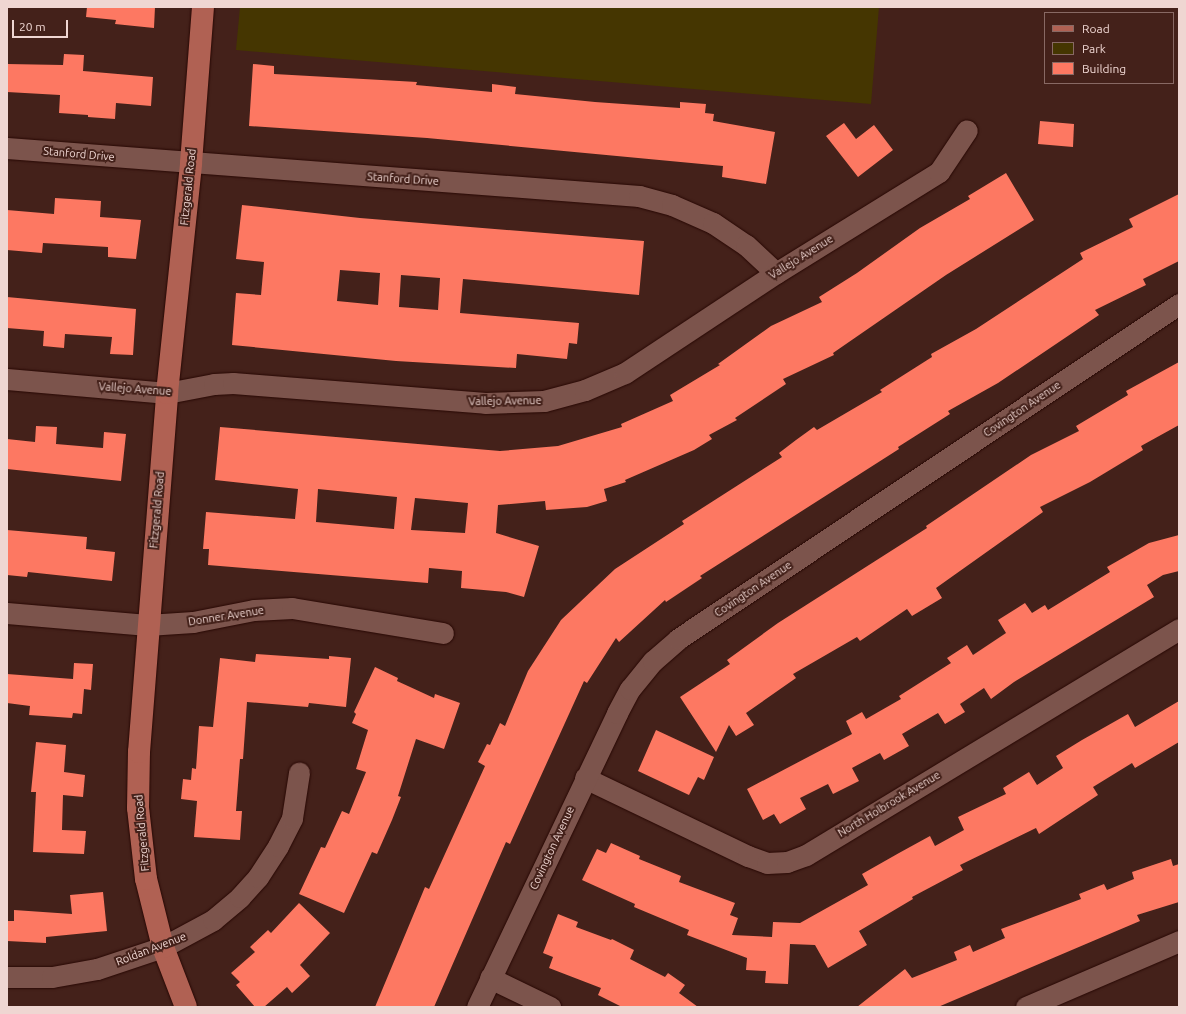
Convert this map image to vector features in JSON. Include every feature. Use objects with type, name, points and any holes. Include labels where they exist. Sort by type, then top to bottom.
[{"type":"main road","name":"Fitzgerald Road","points":[[186,1007],[163,947],[146,879],[138,808],[147,625],[167,393],[191,164],[204,7]]},
{"type":"street","name":"Vallejo Avenue","points":[[7,379],[167,393],[214,384],[233,383],[485,403],[544,401],[585,390],[624,373],[776,273],[938,172],[967,130]]},
{"type":"street","name":"Stanford Drive","points":[[7,148],[191,164],[639,196],[672,205],[713,223],[746,245],[776,273]]},
{"type":"street","name":"Covington Avenue","points":[[477,1007],[585,778],[630,689],[653,661],[678,639],[1179,304]]},
{"type":"street","name":"Donner Avenue","points":[[7,613],[147,625],[193,622],[254,610],[292,608],[443,633]]},
{"type":"street","name":"North Holbrook Avenue","points":[[585,778],[748,856],[767,863],[787,862],[806,855],[1179,629]]},
{"type":"street","name":"Roldan Avenue","points":[[7,977],[52,977],[97,969],[163,947],[213,920],[240,897],[258,877],[292,818],[299,773]]},
{"type":"street","points":[[1026,1007],[1179,941]]},
{"type":"street","points":[[490,978],[550,1007]]},
{"type":"green space","points":[[240,7],[879,7],[871,104],[236,50]]},
{"type":"building","points":[[87,7],[155,7],[154,28],[115,24],[116,20],[86,17]]},
{"type":"building","points":[[64,54],[84,55],[83,71],[153,77],[151,106],[116,103],[115,119],[88,117],[88,115],[59,113],[60,95],[7,92],[7,64],[63,65]]},
{"type":"building","points":[[253,64],[274,66],[274,74],[417,82],[416,85],[492,92],[492,84],[516,87],[515,94],[595,102],[680,108],[680,102],[706,104],[705,113],[714,114],[713,121],[775,132],[766,184],[722,177],[723,166],[427,138],[249,126]]},
{"type":"building","points":[[1040,121],[1074,124],[1073,147],[1038,144]]},
{"type":"building","points":[[844,123],[856,139],[874,125],[893,150],[858,177],[826,136]]},
{"type":"building","points":[[1006,173],[1034,220],[946,275],[833,353],[834,355],[783,379],[786,384],[735,418],[737,420],[709,435],[712,439],[694,450],[625,480],[626,482],[604,489],[607,501],[587,507],[546,510],[545,501],[498,505],[496,533],[539,546],[524,597],[506,592],[461,588],[462,571],[429,568],[428,583],[208,565],[209,549],[203,549],[206,512],[295,519],[298,489],[215,480],[220,427],[500,451],[558,446],[622,427],[621,424],[673,401],[670,395],[720,365],[718,364],[771,326],[822,302],[819,297],[857,273],[920,228],[970,199],[968,196]],"holes":[[[318,489],[397,497],[394,529],[316,522]],[[415,498],[468,503],[465,533],[411,530]]]},
{"type":"building","points":[[1179,194],[1179,261],[1143,279],[1146,285],[1095,310],[1099,315],[998,383],[948,411],[950,414],[898,447],[899,449],[700,576],[702,578],[666,602],[665,600],[619,642],[616,638],[587,683],[584,681],[510,844],[506,842],[434,1007],[375,1007],[425,887],[429,889],[485,766],[478,762],[487,744],[490,745],[500,723],[505,726],[528,671],[561,620],[615,569],[684,524],[682,521],[782,457],[779,453],[814,427],[817,430],[882,392],[880,390],[932,357],[931,354],[976,329],[1083,259],[1080,253],[1133,227],[1129,219]]},
{"type":"building","points":[[55,198],[101,201],[100,217],[141,220],[136,259],[108,257],[108,247],[43,243],[42,253],[7,250],[7,210],[54,214]]},
{"type":"building","points":[[242,205],[360,218],[644,241],[639,295],[463,279],[460,313],[579,323],[577,344],[569,343],[567,359],[517,354],[516,368],[396,361],[232,345],[236,293],[261,295],[264,262],[236,259]],"holes":[[[340,270],[380,273],[378,305],[337,301]],[[401,275],[440,278],[438,310],[399,307]]]},
{"type":"building","points":[[7,297],[136,309],[133,355],[110,354],[112,337],[65,334],[64,348],[43,346],[44,331],[7,328]]},
{"type":"building","points":[[1179,362],[1179,425],[1141,446],[1143,450],[1090,482],[1040,507],[1043,512],[936,588],[942,598],[912,616],[907,609],[860,641],[857,637],[793,674],[796,678],[746,713],[754,725],[736,736],[729,725],[716,752],[680,697],[730,664],[727,660],[778,623],[927,528],[926,526],[1031,455],[1079,431],[1076,426],[1128,395],[1126,391]]},
{"type":"building","points":[[36,426],[57,427],[56,444],[103,448],[104,432],[126,434],[121,481],[7,469],[7,439],[35,442]]},
{"type":"building","points":[[7,530],[87,537],[86,549],[115,552],[112,581],[28,572],[27,577],[7,575]]},
{"type":"building","points":[[1179,535],[1179,571],[1163,575],[1147,585],[1154,597],[1014,682],[991,699],[984,688],[960,704],[965,712],[945,724],[938,713],[902,734],[909,746],[884,760],[880,753],[852,768],[859,781],[833,794],[828,784],[800,798],[806,809],[780,824],[774,814],[763,820],[747,789],[852,734],[846,721],[862,712],[866,719],[901,699],[899,696],[951,663],[947,658],[967,645],[973,655],[1006,633],[998,620],[1025,603],[1032,613],[1045,605],[1048,610],[1110,572],[1107,567],[1149,543]]},
{"type":"building","points":[[256,654],[329,659],[329,656],[351,658],[346,707],[309,703],[308,707],[247,702],[243,759],[240,759],[236,811],[242,811],[240,840],[194,837],[197,801],[181,799],[183,779],[191,780],[192,768],[196,769],[199,726],[213,727],[220,658],[255,662]]},
{"type":"building","points":[[74,663],[93,664],[91,690],[84,689],[82,714],[73,713],[72,718],[29,715],[30,706],[7,703],[7,674],[73,679]]},
{"type":"building","points":[[375,667],[398,678],[397,681],[434,698],[435,694],[460,703],[444,749],[416,739],[398,796],[401,797],[392,820],[377,854],[372,852],[344,913],[299,894],[321,847],[325,848],[342,811],[349,814],[366,772],[356,769],[368,730],[352,723],[356,714],[354,712]]},
{"type":"building","points":[[1179,701],[1179,742],[1135,768],[1132,763],[1093,787],[1098,795],[1039,834],[1036,828],[960,865],[963,870],[912,897],[913,899],[859,931],[867,945],[828,968],[815,945],[790,944],[788,984],[765,983],[766,971],[746,970],[747,958],[687,935],[689,930],[634,907],[635,904],[582,880],[597,849],[606,853],[611,843],[640,856],[639,859],[681,876],[679,882],[735,903],[730,915],[738,918],[732,935],[772,937],[773,922],[800,923],[868,885],[862,874],[899,853],[930,836],[935,846],[964,830],[958,817],[1006,794],[1003,788],[1029,772],[1037,785],[1063,768],[1056,756],[1082,740],[1128,714],[1135,727]]},
{"type":"building","points":[[656,730],[714,757],[704,780],[698,777],[689,795],[638,771]]},
{"type":"building","points":[[36,742],[66,745],[64,772],[85,775],[83,797],[63,795],[62,830],[86,831],[84,854],[33,852],[36,792],[31,792]]},
{"type":"building","points":[[1171,859],[1173,866],[1179,864],[1179,902],[1137,915],[1140,921],[938,1007],[857,1007],[905,969],[912,978],[957,960],[954,952],[970,945],[973,952],[1005,938],[1001,929],[1081,899],[1079,894],[1104,884],[1107,890],[1134,879],[1132,872]]},
{"type":"building","points":[[103,892],[107,931],[46,937],[46,943],[7,941],[7,921],[14,921],[14,910],[72,914],[70,895]]},
{"type":"building","points":[[299,903],[330,933],[300,965],[310,976],[292,993],[287,987],[264,1007],[255,1007],[236,985],[240,982],[231,973],[255,952],[250,947],[268,930],[271,933]]},
{"type":"building","points":[[558,914],[578,922],[576,927],[611,940],[612,939],[634,950],[630,959],[665,977],[668,973],[685,985],[679,993],[698,1007],[622,1007],[598,995],[601,988],[549,968],[553,957],[543,953]]}]
